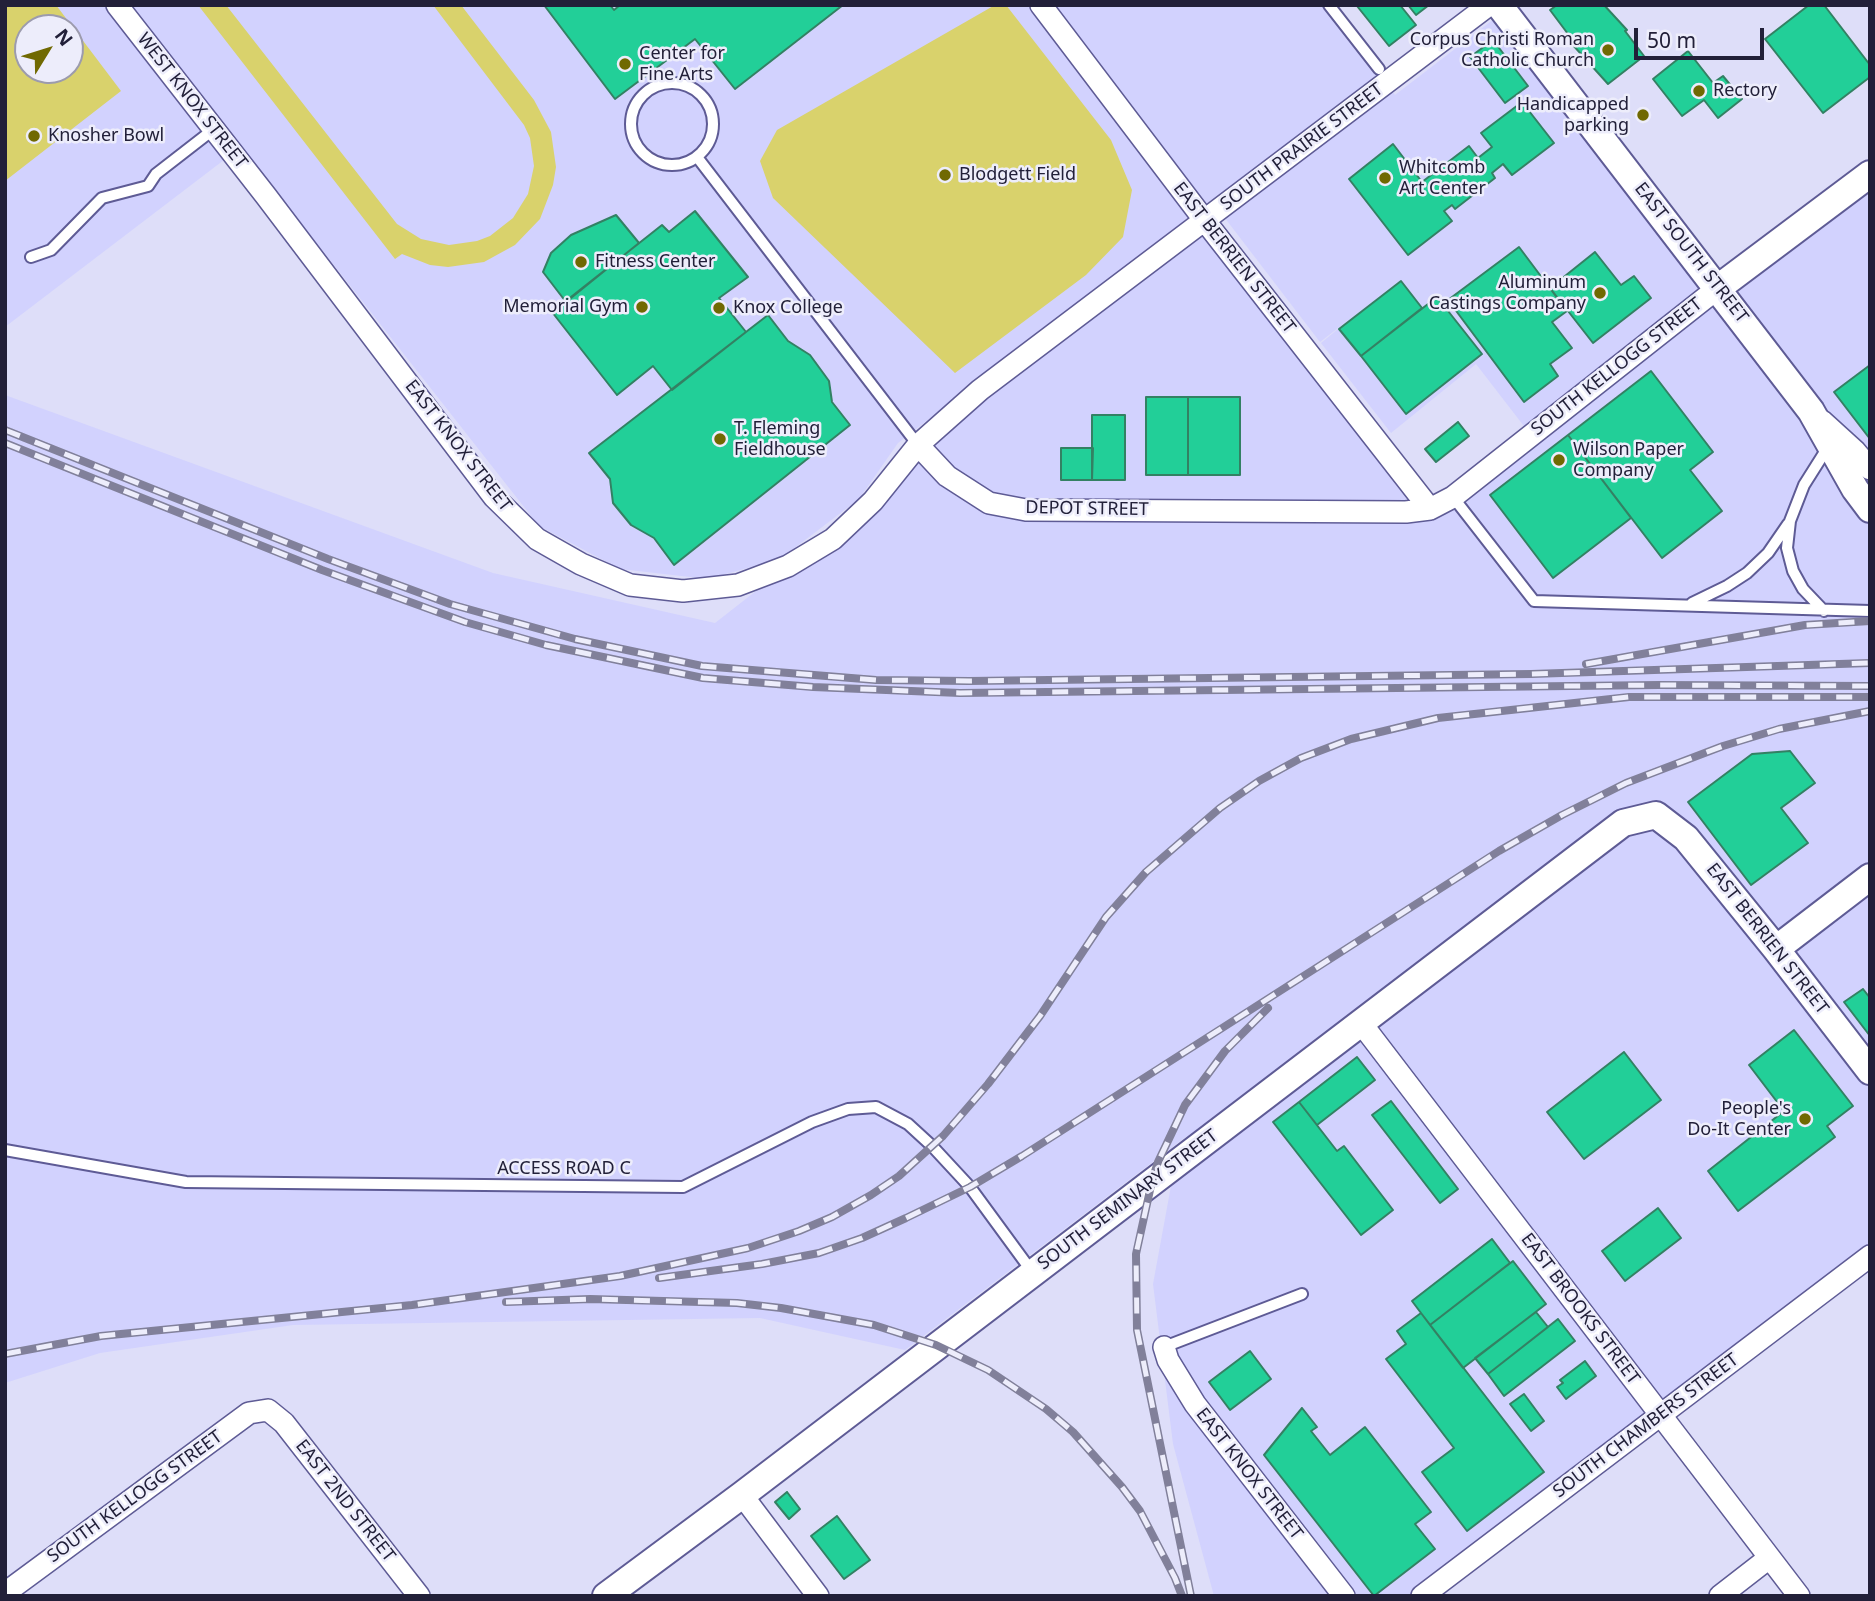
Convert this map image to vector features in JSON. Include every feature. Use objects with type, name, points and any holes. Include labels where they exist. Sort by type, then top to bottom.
[{"type":"street","name":"WEST KNOX STREET","points":[[117,5],[266,196]]},
{"type":"street","name":"EAST BERRIEN STREET","points":[[1041,5],[1205,221],[1430,509]]},
{"type":"street","name":"SOUTH PRAIRIE STREET","points":[[918,444],[980,390],[1489,5]]},
{"type":"street","name":"EAST SOUTH STREET","points":[[1499,5],[1811,411],[1855,489],[1870,509]]},
{"type":"street","name":"SOUTH KELLOGG STREET","points":[[1430,509],[1452,497],[1718,288],[1870,174]]},
{"type":"street","name":"EAST KNOX STREET","points":[[266,196],[494,497],[537,538],[581,564],[630,585],[683,592],[738,585],[788,566],[833,539],[873,501],[918,444]]},
{"type":"street","points":[[1811,411],[1855,451],[1870,469]]},
{"type":"street","name":"DEPOT STREET","points":[[918,444],[947,476],[989,503],[1026,510],[1406,512],[1430,509]]},
{"type":"street","name":"EAST BERRIEN STREET","points":[[1656,815],[1686,838],[1870,1071]]},
{"type":"street","name":"SOUTH SEMINARY STREET","points":[[606,1596],[1623,823],[1656,815]]},
{"type":"street","points":[[1776,949],[1870,877]]},
{"type":"street","name":"EAST BROOKS STREET","points":[[1361,1023],[1799,1596]]},
{"type":"street","name":"SOUTH CHAMBERS STREET","points":[[1422,1596],[1870,1256]]},
{"type":"street","name":"EAST KNOX STREET","points":[[1164,1347],[1168,1360],[1195,1404],[1344,1596]]},
{"type":"street","name":"SOUTH KELLOGG STREET","points":[[5,1593],[249,1413],[268,1409]]},
{"type":"street","name":"EAST 2ND STREET","points":[[268,1409],[284,1423],[419,1596]]},
{"type":"street","points":[[742,1495],[818,1596]]},
{"type":"street","points":[[1720,1596],[1769,1558]]},
{"type":"lane","points":[[1329,5],[1379,69]]},
{"type":"lane","points":[[675,82],[688,86],[705,99],[713,119],[712,133],[707,146],[697,156],[686,163],[661,164],[639,150],[630,126],[638,100],[648,90],[660,84],[675,82]]},
{"type":"lane","points":[[31,257],[51,250],[102,198],[148,186],[156,174],[214,129]]},
{"type":"lane","name":"DEPOT STREET","points":[[697,156],[918,444]]},
{"type":"lane","points":[[1824,611],[1803,589],[1793,571],[1787,548],[1790,522],[1804,485],[1830,445]]},
{"type":"lane","points":[[1452,497],[1534,601],[1870,611]]},
{"type":"lane","points":[[1687,606],[1747,573],[1768,553],[1790,522]]},
{"type":"lane","name":"ACCESS ROAD C","points":[[5,1150],[186,1182],[683,1186],[812,1122],[848,1109],[876,1107],[908,1124],[932,1146],[970,1187],[1033,1273]]},
{"type":"lane","points":[[1164,1347],[1302,1294]]},
{"type":"shaded area","points":[[5,5],[1327,5],[1395,95],[1494,19],[1718,288],[1870,174],[1870,1256],[1422,1596],[1214,1596],[1173,1444],[1153,1284],[1175,1164],[1187,1136],[905,1350],[760,1318],[293,1325],[100,1353],[5,1383],[5,395],[493,573],[715,623],[788,566],[833,539],[918,445],[1205,221],[1430,509],[1530,434],[1476,364],[1391,433],[1321,343],[1355,315],[1320,342],[1211,200],[898,443],[859,499],[780,559],[708,579],[620,569],[539,526],[241,147],[5,327]]},
{"type":"shaded area","name":"Knosher Bowl","points":[[5,5],[56,5],[63,14],[14,14],[14,84],[84,84],[84,42],[121,91],[5,181]]},
{"type":"shaded area","points":[[198,5],[226,5],[397,224],[421,239],[449,245],[490,236],[513,218],[528,194],[534,166],[530,138],[524,125],[433,5],[461,5],[534,100],[551,132],[556,167],[553,185],[540,219],[515,245],[484,262],[448,267],[430,265],[402,254],[395,259]]},
{"type":"shaded area","name":"Blodgett Field","points":[[995,5],[1006,5],[1111,140],[1132,190],[1123,237],[1086,275],[955,373],[773,198],[760,161],[777,130]]},
{"type":"building","name":"Center for Fine Arts","points":[[544,5],[610,5],[614,10],[620,5],[843,5],[735,89],[695,39],[615,99]]},
{"type":"building","points":[[1400,5],[1416,25],[1389,46],[1357,6]]},
{"type":"building","points":[[1408,5],[1429,5],[1416,15]]},
{"type":"building","name":"Corpus Christi Roman Catholic Church","points":[[1557,5],[1604,5],[1627,30],[1625,31],[1644,56],[1608,84],[1572,44],[1574,42],[1550,10]]},
{"type":"building","points":[[1809,5],[1824,5],[1870,65],[1870,77],[1823,113],[1765,39]]},
{"type":"building","points":[[1493,40],[1528,86],[1505,103],[1470,57]]},
{"type":"building","name":"Rectory","points":[[1688,51],[1713,83],[1723,76],[1742,99],[1718,118],[1704,100],[1682,116],[1653,79]]},
{"type":"building","name":"Whitcomb Art Center","points":[[1522,102],[1554,143],[1512,175],[1503,164],[1492,173],[1495,178],[1455,209],[1452,205],[1444,211],[1452,221],[1408,255],[1349,179],[1393,144],[1422,182],[1469,146],[1478,158],[1492,147],[1481,133]]},
{"type":"building","name":"Memorial Gym","points":[[695,211],[748,277],[719,298],[746,332],[672,390],[653,366],[617,395],[552,312],[662,225],[669,232]]},
{"type":"building","name":"Fitness Center","points":[[616,215],[639,243],[566,302],[543,272],[551,253],[571,235]]},
{"type":"building","points":[[1519,247],[1567,311],[1552,322],[1572,348],[1550,364],[1558,376],[1524,402],[1448,300]]},
{"type":"building","name":"Aluminum Castings Company","points":[[1595,252],[1621,285],[1634,276],[1651,298],[1593,343],[1550,288]]},
{"type":"building","points":[[1401,281],[1422,308],[1361,356],[1339,329]]},
{"type":"building","points":[[1437,297],[1482,354],[1406,414],[1361,356]]},
{"type":"building","name":"T. Fleming Fieldhouse","points":[[768,315],[788,341],[810,355],[829,381],[832,402],[850,425],[674,565],[654,538],[631,525],[613,503],[610,479],[589,453]]},
{"type":"building","points":[[1870,365],[1870,439],[1834,392]]},
{"type":"building","points":[[1651,371],[1713,452],[1690,470],[1722,511],[1662,558],[1568,435]]},
{"type":"building","points":[[1146,397],[1188,397],[1188,475],[1146,475]]},
{"type":"building","points":[[1188,397],[1240,397],[1240,475],[1188,475]]},
{"type":"building","points":[[1092,415],[1125,415],[1125,480],[1092,480]]},
{"type":"building","points":[[1458,422],[1469,436],[1436,462],[1425,449]]},
{"type":"building","points":[[1568,435],[1631,518],[1553,578],[1490,495]]},
{"type":"building","points":[[1061,448],[1093,448],[1092,480],[1061,480]]},
{"type":"building","points":[[1790,751],[1815,783],[1781,808],[1808,843],[1751,885],[1688,802],[1752,754]]},
{"type":"building","points":[[1863,989],[1870,998],[1870,1036],[1844,1002]]},
{"type":"building","name":"People's Do-It Center","points":[[1794,1030],[1853,1106],[1827,1126],[1835,1137],[1738,1211],[1708,1171],[1784,1111],[1749,1065]]},
{"type":"building","points":[[1624,1052],[1661,1100],[1584,1159],[1547,1112]]},
{"type":"building","points":[[1357,1057],[1375,1080],[1317,1125],[1299,1102]]},
{"type":"building","points":[[1391,1101],[1458,1189],[1440,1203],[1372,1115]]},
{"type":"building","points":[[1299,1102],[1337,1151],[1344,1146],[1393,1210],[1361,1235],[1273,1122]]},
{"type":"building","points":[[1658,1208],[1681,1238],[1625,1281],[1602,1251]]},
{"type":"building","points":[[1492,1239],[1510,1263],[1430,1325],[1412,1301]]},
{"type":"building","points":[[1513,1261],[1546,1304],[1463,1368],[1430,1325]]},
{"type":"building","points":[[1536,1312],[1548,1327],[1488,1374],[1475,1358]]},
{"type":"building","points":[[1421,1313],[1544,1472],[1467,1531],[1422,1472],[1454,1448],[1386,1359],[1406,1344],[1397,1331]]},
{"type":"building","points":[[1558,1319],[1575,1341],[1504,1396],[1488,1374]]},
{"type":"building","points":[[1250,1351],[1271,1379],[1230,1410],[1209,1382]]},
{"type":"building","points":[[1585,1361],[1596,1376],[1566,1399],[1557,1387],[1563,1383],[1560,1380]]},
{"type":"building","points":[[1524,1394],[1544,1421],[1531,1431],[1510,1404]]},
{"type":"building","points":[[1302,1408],[1317,1427],[1311,1431],[1330,1455],[1365,1427],[1431,1512],[1415,1524],[1435,1549],[1374,1596],[1264,1455]]},
{"type":"building","points":[[787,1492],[800,1509],[789,1519],[775,1502]]},
{"type":"building","points":[[837,1516],[870,1560],[844,1579],[811,1536]]},
{"type":"railway","points":[[5,430],[328,559],[450,604],[575,639],[702,666],[876,680],[969,681],[1531,674],[1870,663]]},
{"type":"railway","points":[[5,443],[322,570],[465,622],[546,645],[703,678],[813,687],[960,693],[1659,685],[1870,686]]},
{"type":"railway","points":[[1586,664],[1805,625],[1870,621]]},
{"type":"railway","points":[[5,1354],[101,1336],[412,1305],[620,1276],[748,1248],[799,1231],[832,1217],[871,1195],[899,1176],[943,1136],[988,1084],[1040,1016],[1106,917],[1146,872],[1220,808],[1259,781],[1301,758],[1351,739],[1438,718],[1629,697],[1870,697]]},
{"type":"railway","points":[[659,1278],[819,1253],[862,1238],[906,1218],[970,1187],[1022,1156],[1499,851],[1562,815],[1626,783],[1723,746],[1779,729],[1870,711]]},
{"type":"railway","points":[[1191,1596],[1137,1330],[1136,1254],[1158,1162],[1185,1105],[1225,1051],[1268,1008]]},
{"type":"railway","points":[[506,1302],[590,1299],[737,1303],[874,1325],[936,1345],[988,1370],[1046,1409],[1073,1432],[1140,1511],[1182,1596]]},
{"type":"place","name":"Corpus Christi Roman Catholic Church","points":[[1608,50]]},
{"type":"place","name":"Center for Fine Arts","points":[[625,64]]},
{"type":"place","name":"Rectory","points":[[1699,91]]},
{"type":"place","name":"Handicapped parking","points":[[1643,115]]},
{"type":"place","name":"Knosher Bowl","points":[[34,136]]},
{"type":"place","name":"Blodgett Field","points":[[945,175]]},
{"type":"place","name":"Whitcomb Art Center","points":[[1385,178]]},
{"type":"place","name":"Fitness Center","points":[[581,262]]},
{"type":"place","name":"Aluminum Castings Company","points":[[1600,293]]},
{"type":"place","name":"Memorial Gym","points":[[642,307]]},
{"type":"place","name":"Knox College","points":[[719,308]]},
{"type":"place","name":"T. Fleming Fieldhouse","points":[[720,439]]},
{"type":"place","name":"Wilson Paper Company","points":[[1559,460]]},
{"type":"place","name":"People's Do-It Center","points":[[1805,1119]]}]
